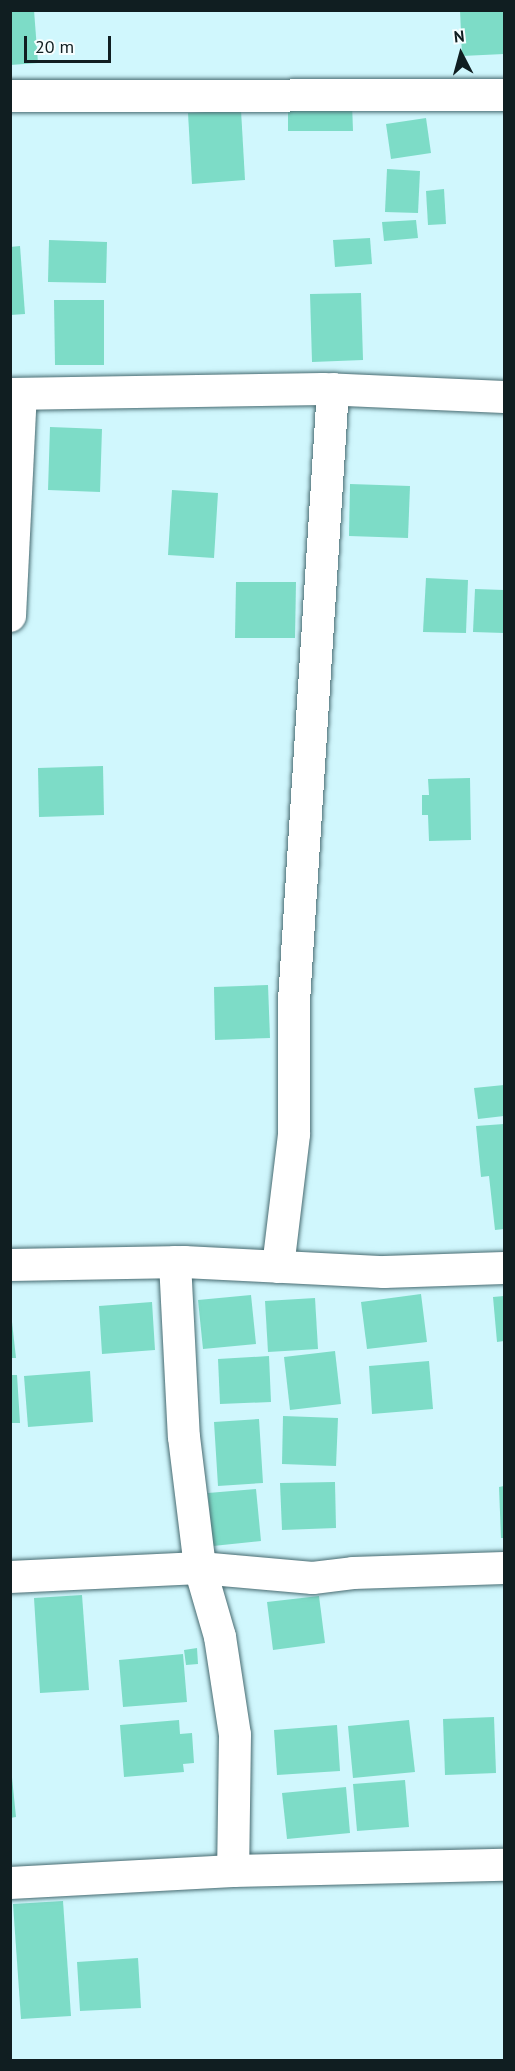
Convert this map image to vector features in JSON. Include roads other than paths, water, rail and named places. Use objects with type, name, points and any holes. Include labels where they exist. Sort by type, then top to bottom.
[{"type":"street","points":[[10,96],[281,93],[504,95]]},
{"type":"street","points":[[278,1267],[294,1134],[294,1001],[333,389]]},
{"type":"street","points":[[10,616],[16,394],[333,389],[504,397]]},
{"type":"street","points":[[175,1262],[184,1437],[200,1568],[220,1636],[235,1735],[233,1871]]},
{"type":"street","points":[[10,1264],[175,1262],[384,1272],[504,1268]]},
{"type":"street","points":[[10,1577],[200,1568],[313,1578],[353,1573],[504,1568]]},
{"type":"street","points":[[10,1883],[233,1871],[504,1865]]}]
